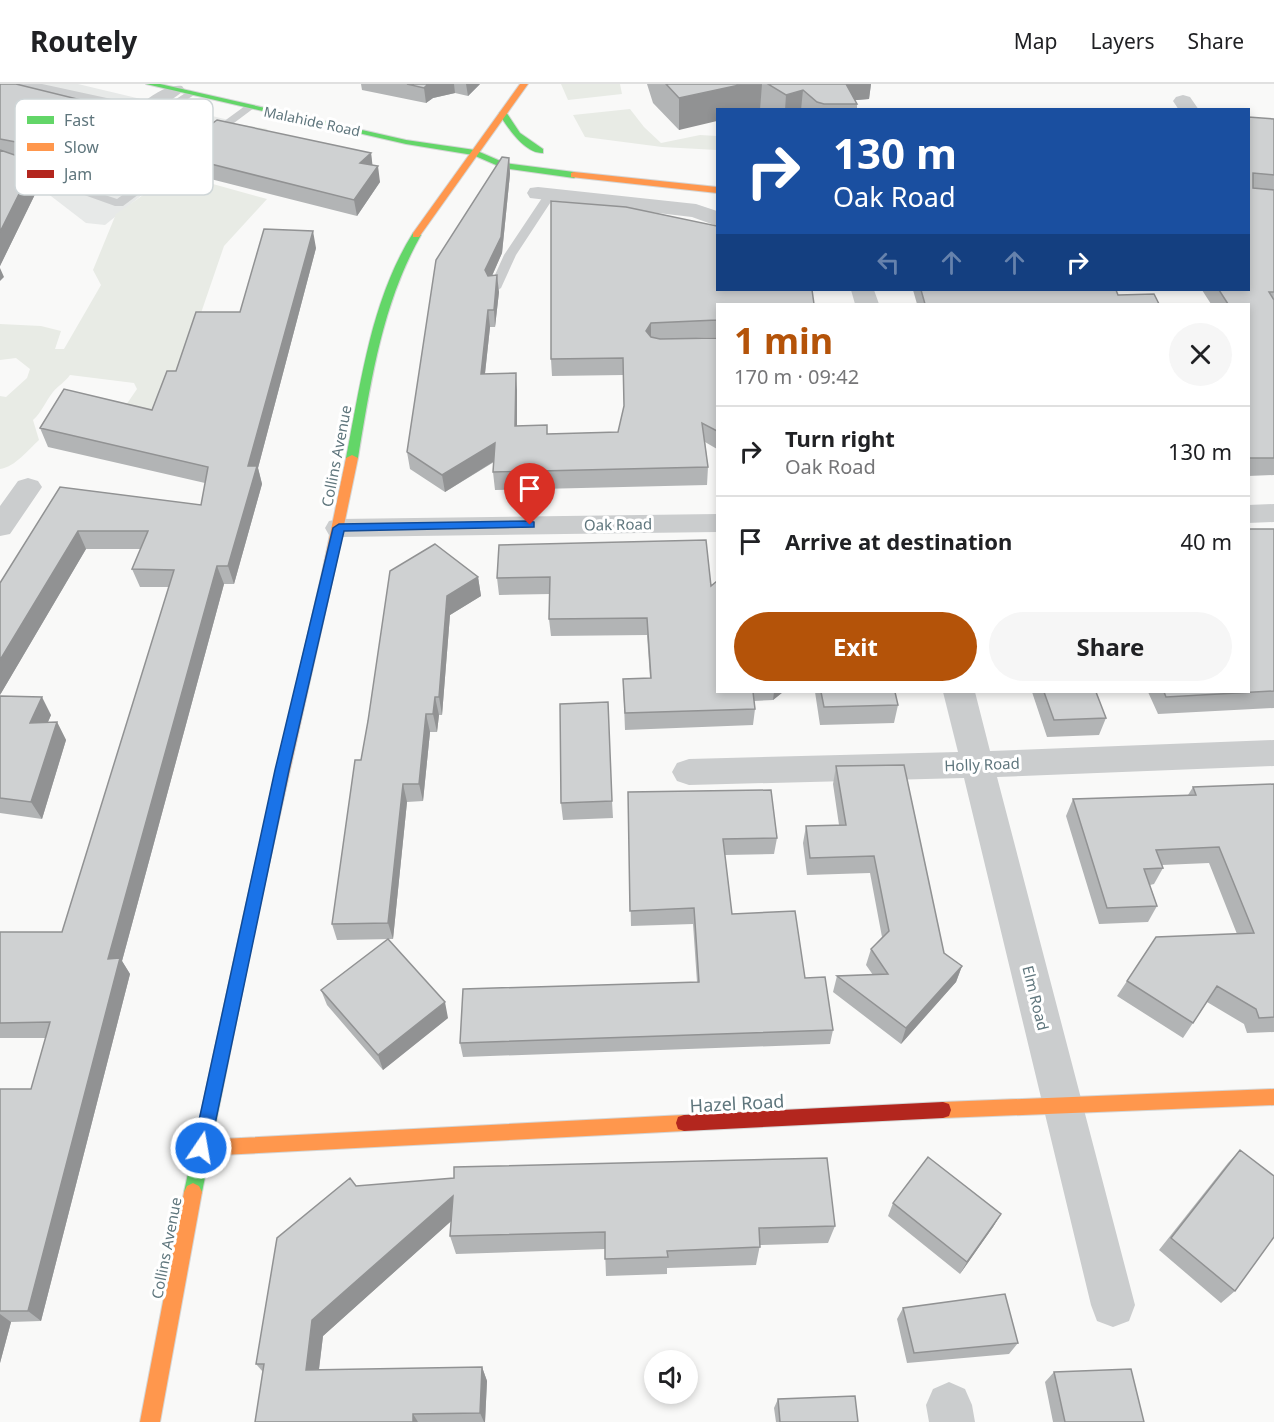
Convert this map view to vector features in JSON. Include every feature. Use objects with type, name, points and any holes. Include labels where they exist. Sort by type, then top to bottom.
[{"type":"main road","name":"Malahide Road","points":[[150,84],[211,99]]},
{"type":"main road","name":"Collins Avenue","points":[[150,1422],[201,1148],[282,770],[339,528],[367,381],[393,279],[406,251],[431,213],[524,84]]},
{"type":"main road","name":"Malahide Road","points":[[213,99],[406,142],[475,153],[503,165],[552,174],[716,190]]},
{"type":"main road","name":"Malahide Road","points":[[503,114],[517,135],[540,151]]},
{"type":"main road","name":"Malahide Road","points":[[475,153],[505,148],[557,153]]},
{"type":"main road","name":"Hazel Road","points":[[201,1148],[1063,1104],[1274,1097]]},
{"type":"street","points":[[16,84],[84,99]]},
{"type":"street","points":[[168,99],[182,92]]},
{"type":"street","points":[[544,194],[696,211],[716,219]]},
{"type":"street","points":[[0,527],[28,487]]},
{"type":"street","points":[[1250,514],[1274,513]]},
{"type":"street","name":"Oak Road","points":[[339,528],[716,523]]},
{"type":"street","name":"Elm Road","points":[[959,693],[1113,1305]]},
{"type":"street","name":"Holly Road","points":[[689,772],[1274,753]]},
{"type":"lane","points":[[173,99],[182,92]]},
{"type":"lane","points":[[213,131],[249,108]]},
{"type":"lane","points":[[495,288],[510,255],[544,194]]},
{"type":"lane","points":[[94,195],[119,203],[129,195]]},
{"type":"shaded area","points":[[0,84],[78,84],[141,99],[15,99],[15,168],[12,166]]},
{"type":"shaded area","points":[[561,84],[620,84],[622,94],[568,100]]},
{"type":"shaded area","points":[[630,109],[661,143],[700,135],[716,136],[716,150],[662,147],[585,137],[573,115]]},
{"type":"shaded area","points":[[213,116],[233,121],[213,137]]},
{"type":"shaded area","points":[[243,125],[268,129],[213,172],[213,146]]},
{"type":"shaded area","points":[[213,184],[267,199],[224,246],[190,345],[161,413],[124,408],[137,389],[134,383],[70,375],[53,392],[33,420],[39,440],[16,462],[0,469],[0,396],[6,397],[27,378],[30,369],[16,358],[0,360],[0,324],[41,326],[61,331],[55,349],[64,349],[101,285],[93,270],[116,214],[143,195],[213,195]]},
{"type":"shaded area","points":[[50,195],[142,195],[105,225],[86,223]]},
{"type":"building","points":[[0,84],[16,84],[77,99],[15,99],[15,142],[0,139]]},
{"type":"building","points":[[407,84],[428,84],[424,88]]},
{"type":"building","points":[[666,84],[744,84],[679,98]]},
{"type":"building","points":[[768,84],[846,84],[857,104],[824,104],[817,102],[803,90],[786,95]]},
{"type":"building","points":[[1250,117],[1274,119],[1274,175],[1253,173],[1253,188],[1274,190],[1274,292],[1269,292],[1274,300],[1274,458],[1250,458],[1250,303],[1227,303],[1220,291],[1250,291]]},
{"type":"building","points":[[217,120],[371,153],[360,163],[378,166],[354,200],[213,165],[213,123]]},
{"type":"building","points":[[0,150],[15,155],[15,195],[18,195],[0,232]]},
{"type":"building","points":[[502,157],[509,158],[501,237],[485,270],[488,276],[497,275],[494,310],[488,310],[481,374],[516,373],[515,426],[547,425],[547,434],[618,432],[624,406],[623,358],[551,359],[551,201],[626,207],[716,226],[716,291],[812,291],[814,303],[716,303],[716,320],[651,323],[646,331],[651,337],[660,339],[716,338],[716,430],[702,423],[708,467],[493,472],[495,443],[442,475],[407,452],[436,260]]},
{"type":"building","points":[[264,229],[313,231],[248,466],[257,466],[228,566],[217,566],[108,959],[120,958],[28,1311],[0,1311],[0,1089],[31,1089],[50,1022],[0,1023],[0,932],[62,932],[174,570],[132,569],[148,531],[78,531],[0,660],[0,583],[60,487],[201,505],[208,467],[40,428],[64,389],[152,410],[167,371],[176,371],[196,312],[240,312]]},
{"type":"building","points":[[921,291],[1116,291],[1118,295],[1154,294],[1158,303],[925,303]]},
{"type":"building","points":[[1250,529],[1274,529],[1274,691],[1250,692]]},
{"type":"building","points":[[706,540],[711,586],[716,582],[716,693],[753,693],[755,709],[625,713],[623,679],[651,678],[647,618],[549,619],[550,577],[497,578],[499,545]]},
{"type":"building","points":[[435,544],[478,577],[447,596],[439,697],[435,697],[433,714],[426,714],[419,784],[403,784],[388,923],[332,924],[355,760],[361,760],[390,571]]},
{"type":"building","points":[[821,693],[895,693],[898,705],[824,707]]},
{"type":"building","points":[[1044,693],[1096,693],[1106,718],[1054,720]]},
{"type":"building","points":[[1164,693],[1238,693],[1166,697]]},
{"type":"building","points":[[0,696],[42,697],[30,723],[57,722],[31,802],[0,798]]},
{"type":"building","points":[[608,702],[612,801],[561,803],[560,704]]},
{"type":"building","points":[[904,765],[944,953],[962,966],[906,1028],[837,976],[888,974],[871,949],[889,931],[874,856],[810,858],[806,826],[846,825],[836,766]]},
{"type":"building","points":[[1274,784],[1274,1017],[1259,1018],[1256,1009],[1217,986],[1193,1023],[1127,981],[1156,937],[1254,933],[1219,847],[1156,850],[1163,868],[1144,869],[1157,906],[1107,908],[1073,799],[1196,795],[1193,787]]},
{"type":"building","points":[[771,790],[777,838],[723,839],[732,914],[795,911],[805,978],[825,977],[833,1030],[460,1043],[463,989],[699,982],[694,908],[630,911],[628,792]]},
{"type":"building","points":[[388,939],[445,1002],[378,1055],[321,990]]},
{"type":"building","points":[[1240,1150],[1274,1176],[1274,1237],[1235,1291],[1171,1238]]},
{"type":"building","points":[[928,1157],[1001,1214],[967,1262],[893,1203]]},
{"type":"building","points":[[827,1158],[835,1226],[759,1228],[760,1247],[667,1251],[668,1257],[605,1259],[605,1232],[450,1236],[453,1196],[312,1320],[306,1370],[482,1367],[480,1413],[413,1414],[413,1422],[255,1422],[264,1364],[256,1364],[277,1238],[350,1178],[356,1186],[454,1178],[454,1167]]},
{"type":"building","points":[[1005,1294],[1018,1343],[914,1353],[903,1308]]},
{"type":"building","points":[[1131,1369],[1144,1422],[1065,1422],[1054,1372]]},
{"type":"building","points":[[855,1396],[858,1422],[780,1422],[778,1399]]},
{"type":"traffic: fast","points":[[150,84],[406,142],[475,153],[503,165],[574,175]]},
{"type":"traffic: fast","points":[[503,114],[517,135],[540,151]]},
{"type":"traffic: fast","points":[[352,458],[382,313],[403,258],[416,235]]},
{"type":"traffic: fast","points":[[193,1192],[250,918]]},
{"type":"traffic: slow","points":[[416,235],[524,84]]},
{"type":"traffic: slow","points":[[574,175],[716,190]]},
{"type":"traffic: slow","points":[[250,918],[352,458]]},
{"type":"traffic: slow","points":[[943,1110],[1274,1097]]},
{"type":"traffic: slow","points":[[201,1148],[684,1123]]},
{"type":"traffic: slow","points":[[150,1422],[193,1192]]},
{"type":"traffic: jam","points":[[684,1123],[943,1110]]},
{"type":"route","points":[[201,1148],[282,770],[339,528],[530,525]]}]
